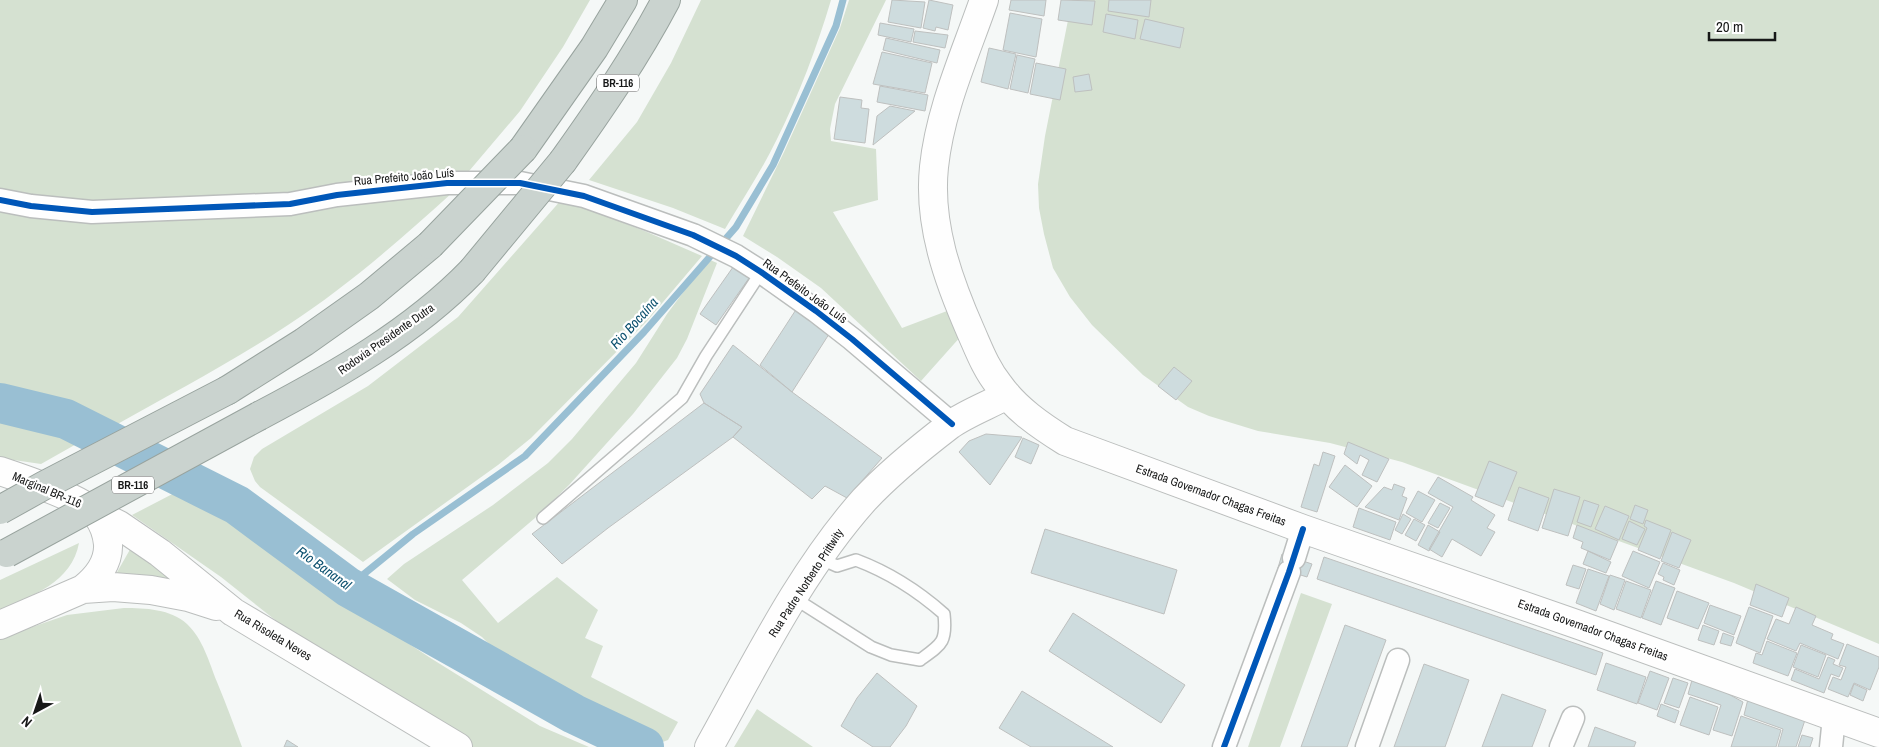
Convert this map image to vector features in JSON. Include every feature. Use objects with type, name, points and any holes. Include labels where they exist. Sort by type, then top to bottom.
[{"type":"highway","name":"BR-116","points":[[0,510],[228,390],[304,342],[361,302],[430,245],[523,148],[594,48],[623,0]]},
{"type":"highway","name":"Rodovia Presidente Dutra","points":[[3,554],[330,378],[396,335],[453,290],[472,271],[563,161],[614,89],[647,36],[666,0]]},
{"type":"main road","name":"Estrada Governador Chagas Freitas","points":[[984,0],[942,118],[934,168],[933,198],[938,236],[949,278],[983,359],[1007,395],[1035,421],[1065,441],[1303,529],[1579,625],[1879,733]]},
{"type":"main road","name":"Rua Padre Norberto Prittwity","points":[[709,746],[794,598],[847,520],[901,464],[952,424],[1007,395]]},
{"type":"main road","name":"Marginal BR-116","points":[[0,471],[61,494],[95,513],[105,530],[108,541],[108,553],[102,568],[83,589]]},
{"type":"main road","name":"Rua Risoleta Neves","points":[[95,513],[119,525],[160,554],[233,612],[458,747]]},
{"type":"main road","points":[[0,625],[83,589],[134,588],[168,592],[196,599],[233,612]]},
{"type":"street","name":"Rua Prefeito João Luís","points":[[0,200],[30,206],[92,212],[290,204],[337,195],[447,183],[520,183],[584,196],[693,235],[736,256],[816,311],[952,424]]},
{"type":"street","points":[[1224,747],[1292,565],[1303,529]]},
{"type":"street","points":[[1367,747],[1398,660]]},
{"type":"street","points":[[1831,747],[1834,717]]},
{"type":"street","points":[[1561,747],[1573,718]]},
{"type":"lane","points":[[543,518],[682,398],[706,356],[761,272]]},
{"type":"lane","points":[[794,598],[870,647],[891,655],[920,660],[940,646],[946,632],[944,614],[927,599],[886,573],[856,560],[837,566],[820,558]]},
{"type":"green space","points":[[0,0],[590,0],[563,47],[520,111],[464,177],[243,198],[100,203],[0,192]]},
{"type":"green space","points":[[701,0],[831,0],[807,71],[793,105],[765,162],[725,229],[673,208],[589,180],[637,122],[671,63]]},
{"type":"green space","points":[[849,0],[886,0],[835,104],[830,129],[831,141],[876,149],[878,200],[833,212],[902,328],[947,311],[962,335],[921,381],[821,288],[743,236],[784,152],[840,28]]},
{"type":"green space","points":[[1072,0],[1879,0],[1879,644],[1734,583],[1402,462],[1330,443],[1258,431],[1209,416],[1188,407],[1143,375],[1092,325],[1070,297],[1053,268],[1039,208],[1038,184],[1045,136]]},
{"type":"green space","points":[[453,192],[374,262],[310,310],[224,365],[114,426],[67,406],[0,385],[0,205]]},
{"type":"green space","points":[[562,199],[702,256],[647,321],[531,438],[498,465],[363,562],[260,487],[250,469],[254,457],[262,449],[368,386],[458,317]]},
{"type":"green space","points":[[708,259],[717,263],[687,339],[677,358],[633,414],[569,485],[535,518],[462,580],[498,623],[557,577],[598,610],[585,638],[603,646],[591,677],[678,722],[668,740],[660,743],[651,741],[594,711],[530,685],[509,669],[495,650],[482,637],[461,623],[415,600],[387,579],[404,564],[493,505],[548,463],[572,439],[636,363],[667,314]]},
{"type":"green space","points":[[0,415],[87,438],[41,464],[0,458]]},
{"type":"green space","points":[[184,488],[274,548],[344,601],[432,659],[540,726],[589,747],[467,747],[348,672],[279,623],[221,577],[132,515]]},
{"type":"green space","points":[[79,543],[75,557],[59,578],[37,593],[0,610],[0,580]]},
{"type":"green space","points":[[132,546],[182,584],[112,581]]},
{"type":"green space","points":[[1301,593],[1332,604],[1280,747],[1248,747]]},
{"type":"green space","points":[[124,608],[166,612],[181,619],[193,630],[205,651],[242,747],[0,747],[0,638],[67,615]]},
{"type":"green space","points":[[757,709],[813,747],[734,747]]},
{"type":"building","points":[[892,0],[925,2],[921,28],[888,22]]},
{"type":"building","points":[[929,0],[953,5],[948,30],[936,27],[935,31],[923,28]]},
{"type":"building","points":[[1011,0],[1046,0],[1044,16],[1009,10]]},
{"type":"building","points":[[1061,0],[1095,1],[1092,25],[1058,20]]},
{"type":"building","points":[[1109,0],[1151,0],[1149,17],[1108,11]]},
{"type":"building","points":[[1010,13],[1042,19],[1036,57],[1003,50]]},
{"type":"building","points":[[1106,14],[1138,20],[1135,39],[1103,32]]},
{"type":"building","points":[[1145,19],[1184,28],[1180,48],[1140,39]]},
{"type":"building","points":[[880,23],[914,29],[911,42],[878,35]]},
{"type":"building","points":[[915,31],[948,35],[945,48],[913,42]]},
{"type":"building","points":[[886,38],[940,50],[937,63],[883,50]]},
{"type":"building","points":[[989,48],[1016,54],[1008,89],[981,82]]},
{"type":"building","points":[[882,52],[932,63],[925,93],[873,84]]},
{"type":"building","points":[[1017,55],[1035,59],[1028,93],[1010,89]]},
{"type":"building","points":[[1036,63],[1066,69],[1060,100],[1030,94]]},
{"type":"building","points":[[1089,74],[1092,90],[1075,92],[1073,77]]},
{"type":"building","points":[[880,86],[928,95],[925,111],[877,102]]},
{"type":"building","points":[[840,97],[862,100],[861,108],[869,109],[865,143],[834,139]]},
{"type":"building","points":[[890,106],[915,111],[873,145],[877,116]]},
{"type":"building","points":[[738,260],[754,271],[716,325],[700,314]]},
{"type":"building","points":[[799,305],[831,331],[792,392],[760,365]]},
{"type":"building","points":[[733,345],[792,392],[882,458],[847,498],[825,486],[812,499],[733,437],[742,427],[704,403],[700,394]]},
{"type":"building","points":[[1174,367],[1192,381],[1176,400],[1158,386]]},
{"type":"building","points":[[704,403],[742,427],[733,437],[562,564],[532,534]]},
{"type":"building","points":[[986,434],[1022,437],[990,485],[959,452],[969,441]]},
{"type":"building","points":[[1023,438],[1039,445],[1031,464],[1015,457]]},
{"type":"building","points":[[1348,442],[1389,459],[1377,482],[1362,475],[1369,460],[1360,455],[1357,464],[1344,454]]},
{"type":"building","points":[[1323,452],[1335,456],[1317,512],[1301,507],[1314,464],[1319,466]]},
{"type":"building","points":[[1489,461],[1517,472],[1503,507],[1475,496]]},
{"type":"building","points":[[1345,465],[1372,486],[1357,507],[1329,487]]},
{"type":"building","points":[[1438,477],[1473,497],[1471,500],[1495,515],[1487,528],[1495,532],[1481,556],[1452,539],[1442,557],[1429,549],[1453,507],[1428,493]]},
{"type":"building","points":[[1394,484],[1405,488],[1402,496],[1407,498],[1399,520],[1365,507],[1384,487],[1392,490]]},
{"type":"building","points":[[1519,487],[1549,498],[1538,531],[1508,520]]},
{"type":"building","points":[[1554,489],[1580,497],[1568,536],[1542,528]]},
{"type":"building","points":[[1418,491],[1435,500],[1422,522],[1406,513]]},
{"type":"building","points":[[1584,500],[1599,505],[1591,527],[1577,522]]},
{"type":"building","points":[[1440,503],[1450,508],[1438,528],[1428,523]]},
{"type":"building","points":[[1635,505],[1648,510],[1643,524],[1630,519]]},
{"type":"building","points":[[1605,506],[1629,516],[1619,540],[1595,529]]},
{"type":"building","points":[[1359,508],[1396,522],[1390,540],[1353,527]]},
{"type":"building","points":[[1403,514],[1411,519],[1402,534],[1395,530]]},
{"type":"building","points":[[1414,519],[1425,525],[1416,541],[1405,535]]},
{"type":"building","points":[[1646,520],[1671,530],[1660,559],[1638,550],[1647,528],[1644,526]]},
{"type":"building","points":[[1629,521],[1645,529],[1637,545],[1622,539]]},
{"type":"building","points":[[1428,525],[1440,532],[1429,551],[1418,545]]},
{"type":"building","points":[[1577,525],[1618,541],[1610,560],[1581,548],[1583,542],[1573,538]]},
{"type":"building","points":[[1045,529],[1177,570],[1164,614],[1031,573]]},
{"type":"building","points":[[1672,532],[1691,540],[1679,568],[1661,561]]},
{"type":"building","points":[[1588,551],[1611,562],[1606,573],[1583,564]]},
{"type":"building","points":[[1633,551],[1660,562],[1649,588],[1622,576]]},
{"type":"building","points":[[1282,554],[1312,564],[1307,577],[1278,568]]},
{"type":"building","points":[[1324,557],[1603,653],[1596,675],[1317,579]]},
{"type":"building","points":[[1663,563],[1680,570],[1674,585],[1663,580],[1664,577],[1658,574]]},
{"type":"building","points":[[1573,565],[1586,569],[1579,589],[1566,585]]},
{"type":"building","points":[[1588,569],[1609,576],[1596,611],[1576,603]]},
{"type":"building","points":[[1610,575],[1625,580],[1614,610],[1600,604]]},
{"type":"building","points":[[1626,581],[1651,590],[1641,618],[1616,609]]},
{"type":"building","points":[[1656,581],[1675,588],[1661,625],[1642,618]]},
{"type":"building","points":[[1756,584],[1789,598],[1782,617],[1750,605]]},
{"type":"building","points":[[1677,591],[1709,603],[1698,629],[1667,618]]},
{"type":"building","points":[[1710,605],[1741,616],[1734,635],[1704,623]]},
{"type":"building","points":[[1749,607],[1773,616],[1760,653],[1736,643]]},
{"type":"building","points":[[1796,607],[1816,616],[1812,625],[1833,634],[1831,639],[1844,644],[1838,659],[1800,643],[1796,651],[1767,639],[1776,619],[1789,624]]},
{"type":"building","points":[[1073,613],[1185,685],[1161,723],[1049,651]]},
{"type":"building","points":[[1345,625],[1386,640],[1347,747],[1301,747]]},
{"type":"building","points":[[1703,625],[1719,631],[1714,645],[1698,640]]},
{"type":"building","points":[[1723,633],[1734,637],[1731,646],[1720,643]]},
{"type":"building","points":[[1767,641],[1797,653],[1788,676],[1753,663],[1756,653],[1762,655]]},
{"type":"building","points":[[1847,644],[1879,657],[1879,667],[1870,690],[1854,683],[1848,697],[1828,689],[1833,677],[1841,680],[1846,667],[1839,665]]},
{"type":"building","points":[[1801,645],[1826,655],[1818,677],[1793,667]]},
{"type":"building","points":[[1828,657],[1835,660],[1833,664],[1843,668],[1839,677],[1831,674],[1824,693],[1791,680],[1795,669],[1819,679]]},
{"type":"building","points":[[1606,663],[1646,677],[1637,704],[1597,690]]},
{"type":"building","points":[[1424,664],[1469,680],[1445,747],[1394,747]]},
{"type":"building","points":[[1650,671],[1669,678],[1657,710],[1638,703]]},
{"type":"building","points":[[877,673],[917,706],[906,726],[890,747],[873,747],[841,726],[857,698]]},
{"type":"building","points":[[1673,678],[1688,683],[1679,708],[1664,703]]},
{"type":"building","points":[[1692,680],[1721,690],[1743,702],[1732,736],[1713,730],[1721,705],[1688,694]]},
{"type":"building","points":[[1854,684],[1867,690],[1863,701],[1850,695]]},
{"type":"building","points":[[1022,691],[1113,747],[1031,747],[999,728]]},
{"type":"building","points":[[1502,694],[1546,710],[1532,747],[1482,747]]},
{"type":"building","points":[[1690,697],[1718,707],[1709,735],[1680,725]]},
{"type":"building","points":[[1748,699],[1805,720],[1796,747],[1778,747],[1783,729],[1744,715]]},
{"type":"building","points":[[1661,704],[1679,711],[1675,723],[1657,716]]},
{"type":"building","points":[[1741,716],[1781,730],[1776,747],[1731,747]]},
{"type":"building","points":[[1595,727],[1636,742],[1634,747],[1588,747]]},
{"type":"building","points":[[1802,735],[1813,738],[1810,747],[1798,747]]},
{"type":"building","points":[[287,740],[298,747],[284,747]]},
{"type":"waterway","name":"Rio Bocaína","points":[[348,587],[413,534],[525,456],[644,332],[736,227],[773,165],[836,26],[843,0]]},
{"type":"waterway","name":"Rio Bananal","points":[[0,403],[66,419],[237,505],[348,587],[574,714],[644,747]]},
{"type":"cycle path","points":[[0,200],[31,206],[92,212],[290,204],[337,195],[447,183],[520,183],[584,196],[693,235],[736,256],[816,311],[952,424]]},
{"type":"cycle path","points":[[1224,747],[1303,529]]}]
